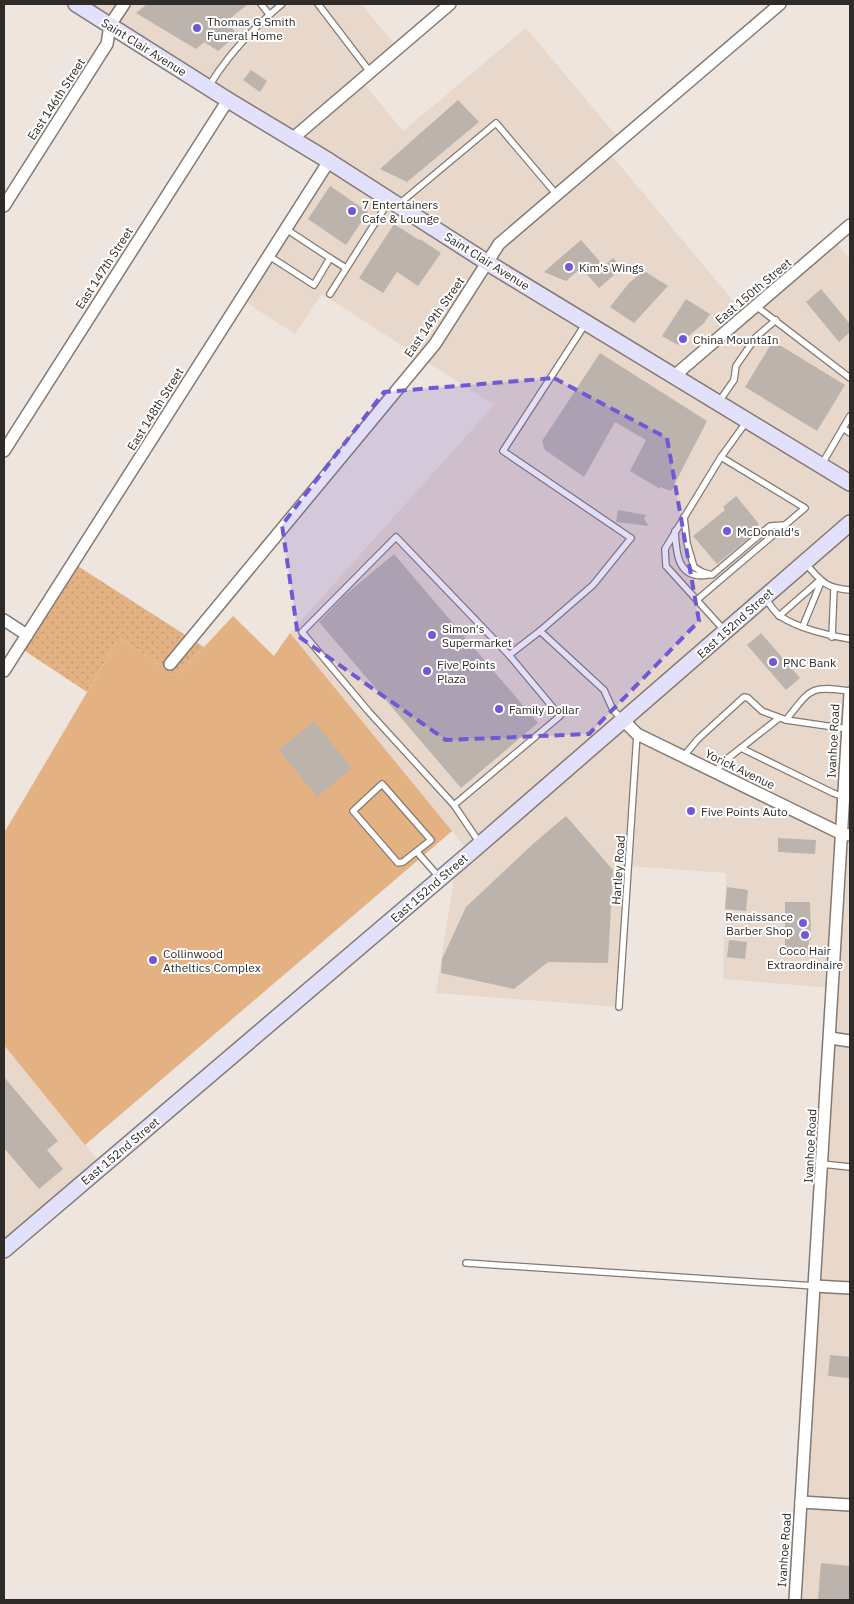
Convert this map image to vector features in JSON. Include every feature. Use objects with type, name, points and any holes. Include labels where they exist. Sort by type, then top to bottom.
[{"type":"street","name":"Saint Clair Avenue","points":[[76,4],[208,88],[329,161],[488,263],[850,483]]},
{"type":"street","name":"East 146th Street","points":[[4,206],[107,44],[110,25],[124,4]]},
{"type":"street","points":[[292,139],[450,4]]},
{"type":"street","name":"East 149th Street","points":[[170,664],[435,344],[499,244],[780,4]]},
{"type":"street","name":"East 147th Street","points":[[4,451],[228,100]]},
{"type":"street","name":"East 148th Street","points":[[4,672],[329,161]]},
{"type":"street","name":"East 150th Street","points":[[673,377],[850,226]]},
{"type":"street","name":"East 152nd Street","points":[[4,1250],[480,844],[850,523]]},
{"type":"street","points":[[4,620],[27,635]]},
{"type":"street","name":"Ivanhoe Road","points":[[795,1600],[830,1038],[846,834],[844,797],[850,692]]},
{"type":"street","name":"Yorick Avenue","points":[[622,720],[636,734],[846,834]]},
{"type":"street","points":[[830,1038],[850,1041]]},
{"type":"street","points":[[815,1286],[850,1288]]},
{"type":"street","points":[[801,1502],[850,1505]]},
{"type":"lane","points":[[260,4],[269,14]]},
{"type":"lane","points":[[208,88],[223,63],[269,14],[282,4]]},
{"type":"lane","points":[[318,4],[370,72]]},
{"type":"lane","points":[[330,294],[346,268],[394,203],[496,123],[557,195]]},
{"type":"lane","points":[[286,229],[346,268]]},
{"type":"lane","points":[[268,256],[314,285],[330,258]]},
{"type":"lane","points":[[756,306],[850,378]]},
{"type":"lane","points":[[718,404],[734,380],[736,366],[756,337],[776,320]]},
{"type":"lane","points":[[509,655],[593,585],[631,538],[503,451],[586,323]]},
{"type":"lane","points":[[820,466],[850,416]]},
{"type":"lane","points":[[726,632],[666,566],[665,549],[721,457],[747,421]]},
{"type":"lane","points":[[843,428],[850,432]]},
{"type":"lane","points":[[698,599],[804,508],[721,457]]},
{"type":"lane","points":[[684,517],[688,550],[694,567],[712,575]]},
{"type":"lane","points":[[675,531],[676,547],[682,567],[689,573],[698,576],[712,575],[770,526],[785,525]]},
{"type":"lane","points":[[454,805],[560,716],[509,655],[396,537],[302,632],[369,712],[454,805],[480,844]]},
{"type":"lane","points":[[804,562],[820,581],[834,589],[850,590]]},
{"type":"lane","points":[[779,616],[820,581]]},
{"type":"lane","points":[[803,626],[820,581]]},
{"type":"lane","points":[[832,637],[834,589]]},
{"type":"lane","points":[[764,597],[779,616],[832,637],[850,639]]},
{"type":"lane","points":[[540,631],[604,690],[613,710],[622,720]]},
{"type":"lane","points":[[786,720],[810,692],[824,687],[850,692]]},
{"type":"lane","points":[[683,757],[698,739],[744,697],[748,698],[762,712],[779,718],[848,729]]},
{"type":"lane","points":[[715,772],[741,748],[779,718]]},
{"type":"lane","name":"Hartley Road","points":[[619,1007],[636,734]]},
{"type":"lane","points":[[741,748],[833,794],[844,797]]},
{"type":"lane","points":[[382,784],[431,840],[417,852],[409,859],[398,862],[353,811],[382,784]]},
{"type":"lane","points":[[417,852],[440,878]]},
{"type":"lane","points":[[822,1164],[850,1167]]},
{"type":"lane","points":[[466,1263],[815,1286]]},
{"type":"highlighted area","points":[[554,378],[667,438],[699,621],[589,734],[446,740],[298,636],[282,525],[384,392]]},
{"type":"shaded area","points":[[76,4],[361,4],[398,48],[361,80],[403,131],[526,28],[620,140],[608,151],[745,315],[834,240],[850,259],[850,693],[842,834],[850,835],[850,1600],[795,1600],[833,988],[723,979],[726,873],[629,866],[619,1007],[436,993],[456,865],[470,853],[290,633],[494,405],[322,294],[295,334],[241,299],[329,161]]},
{"type":"shaded area","points":[[73,563],[204,647],[177,676],[119,638],[87,692],[19,647]]},
{"type":"shaded area","name":"Collinwood Atheltics Complex","points":[[233,616],[274,656],[290,633],[452,831],[85,1145],[4,1045],[4,833],[119,638],[177,676]]},
{"type":"shaded area","points":[[4,1045],[103,1166],[4,1250]]},
{"type":"building","name":"Thomas G Smith Funeral Home","points":[[147,4],[248,4],[227,21],[237,35],[218,51],[204,42],[196,49],[136,13]]},
{"type":"building","points":[[251,70],[267,81],[260,92],[243,80]]},
{"type":"building","points":[[458,100],[479,122],[407,182],[380,169]]},
{"type":"building","points":[[330,186],[368,212],[346,245],[308,219]]},
{"type":"building","points":[[394,224],[441,253],[418,286],[397,272],[383,293],[359,278]]},
{"type":"building","points":[[581,240],[604,266],[613,258],[622,268],[599,288],[581,268],[566,281],[544,272]]},
{"type":"building","points":[[644,271],[668,286],[634,323],[610,307],[629,283]]},
{"type":"building","points":[[821,289],[850,324],[850,332],[839,342],[806,302]]},
{"type":"building","points":[[686,299],[710,314],[704,323],[678,345],[662,336]]},
{"type":"building","points":[[773,341],[845,385],[817,431],[745,387]]},
{"type":"building","points":[[600,353],[707,421],[671,491],[660,487],[660,489],[630,471],[646,440],[615,422],[584,477],[545,450],[542,441]]},
{"type":"building","name":"McDonald's","points":[[736,496],[759,524],[752,530],[755,533],[717,564],[693,536],[725,510],[723,507]]},
{"type":"building","points":[[618,510],[646,515],[644,519],[649,526],[616,522]]},
{"type":"building","name":"Five Points Plaza","points":[[394,554],[538,723],[461,788],[319,622],[345,595]]},
{"type":"building","name":"PNC Bank","points":[[761,633],[800,678],[786,690],[747,645]]},
{"type":"building","points":[[314,721],[352,768],[317,797],[279,750]]},
{"type":"building","points":[[566,816],[613,870],[608,963],[548,962],[514,989],[441,973],[442,959],[466,907],[534,843]]},
{"type":"building","points":[[778,838],[816,840],[815,854],[778,852]]},
{"type":"building","points":[[727,887],[748,890],[746,911],[725,909]]},
{"type":"building","points":[[785,902],[810,902],[811,940],[809,940],[808,955],[785,954]]},
{"type":"building","points":[[729,940],[747,942],[745,959],[727,957]]},
{"type":"building","points":[[4,1077],[58,1141],[47,1150],[63,1169],[39,1189],[4,1148]]},
{"type":"building","points":[[830,1355],[850,1357],[850,1378],[828,1376]]},
{"type":"building","points":[[821,1563],[850,1566],[850,1600],[818,1600]]},
{"type":"place","name":"Thomas G Smith Funeral Home","points":[[197,28]]},
{"type":"place","name":"7 Entertainers Cafe & Lounge","points":[[352,211]]},
{"type":"place","name":"Kim's Wings","points":[[569,267]]},
{"type":"place","name":"China MountaIn","points":[[683,339]]},
{"type":"place","name":"McDonald's","points":[[727,531]]},
{"type":"place","name":"Simon's Supermarket","points":[[432,635]]},
{"type":"place","name":"PNC Bank","points":[[773,662]]},
{"type":"place","name":"Five Points Plaza","points":[[427,671]]},
{"type":"place","name":"Family Dollar","points":[[499,709]]},
{"type":"place","name":"Five Points Auto","points":[[691,811]]},
{"type":"place","name":"Renaissance Barber Shop","points":[[803,923]]},
{"type":"place","name":"Coco Hair Extraordinaire","points":[[805,935]]},
{"type":"place","name":"Collinwood Atheltics Complex","points":[[153,960]]}]
